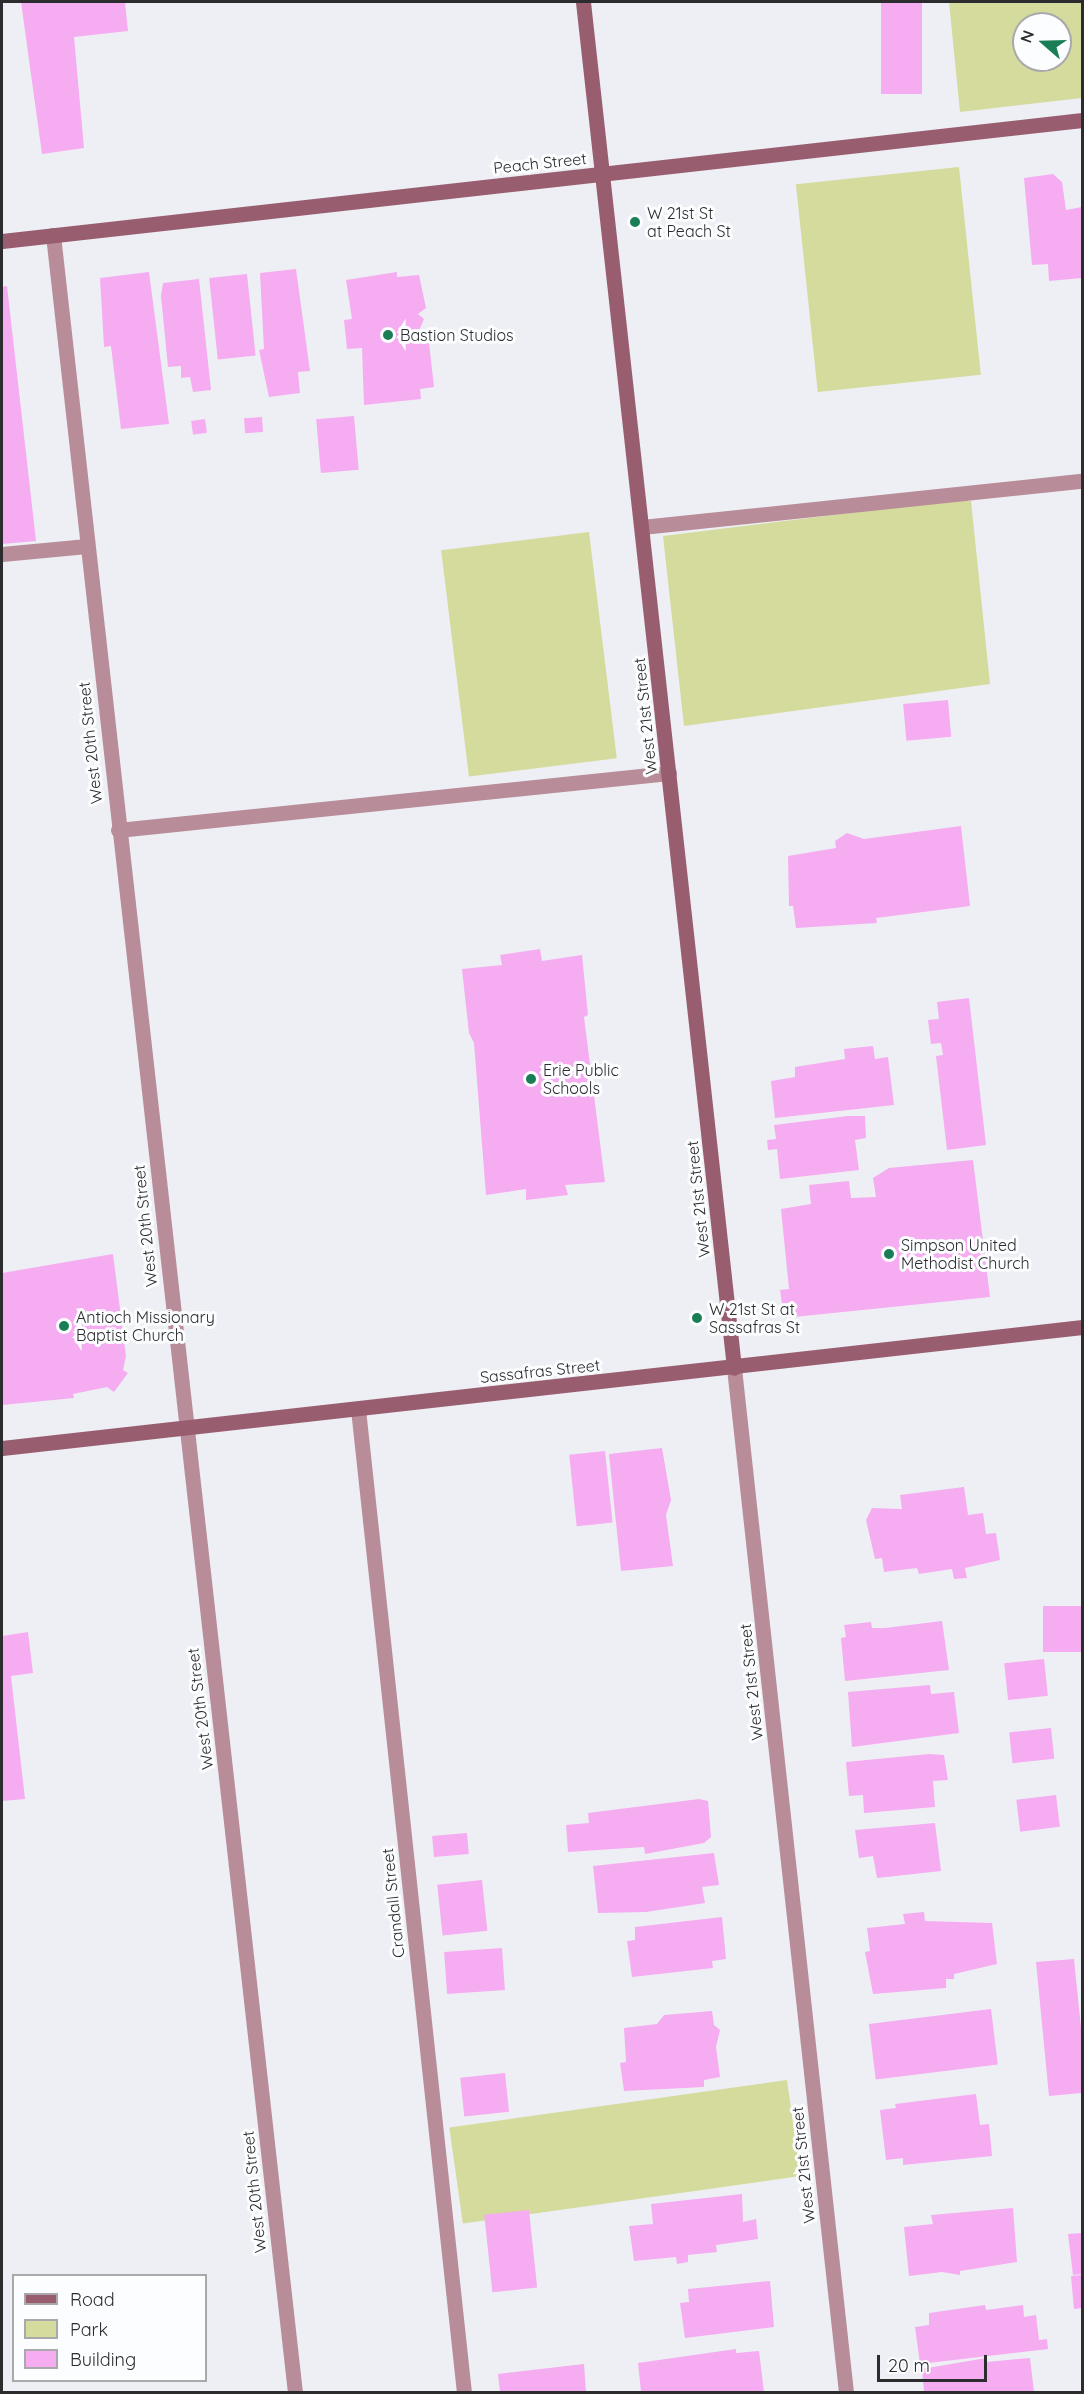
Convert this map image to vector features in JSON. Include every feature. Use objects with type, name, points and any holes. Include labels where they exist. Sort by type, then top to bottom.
[{"type":"street","name":"West 21st Street","points":[[583,2],[846,2392]]},
{"type":"street","name":"Peach Street","points":[[2,241],[1083,120]]},
{"type":"street","name":"West 20th Street","points":[[53,235],[295,2392]]},
{"type":"street","points":[[642,527],[1083,482]]},
{"type":"street","points":[[2,554],[87,546]]},
{"type":"street","points":[[118,830],[669,773]]},
{"type":"street","name":"Sassafras Street","points":[[2,1448],[734,1368],[1083,1327]]},
{"type":"street","name":"Crandall Street","points":[[358,1409],[464,2392]]},
{"type":"green space","points":[[949,2],[1082,2],[1082,98],[960,112]]},
{"type":"green space","points":[[959,167],[981,375],[818,392],[796,184]]},
{"type":"green space","points":[[947,501],[971,501],[990,684],[684,726],[663,536]]},
{"type":"green space","points":[[589,532],[617,758],[469,776],[441,550]]},
{"type":"green space","points":[[787,2080],[800,2176],[463,2224],[449,2127]]},
{"type":"building","points":[[21,2],[125,2],[128,31],[74,37],[84,148],[42,154]]},
{"type":"building","points":[[881,2],[922,2],[922,94],[881,94]]},
{"type":"building","points":[[1053,174],[1062,182],[1066,210],[1082,207],[1082,278],[1049,281],[1048,264],[1032,265],[1024,178]]},
{"type":"building","points":[[296,269],[310,371],[298,372],[300,393],[269,397],[259,350],[264,349],[260,273]]},
{"type":"building","points":[[149,272],[169,424],[121,429],[111,346],[104,347],[100,278]]},
{"type":"building","points":[[397,272],[397,277],[419,275],[426,308],[418,314],[424,319],[418,333],[428,334],[434,387],[420,389],[421,399],[364,405],[362,348],[347,349],[344,320],[352,319],[346,280]]},
{"type":"building","points":[[247,274],[256,356],[218,360],[209,278]]},
{"type":"building","points":[[199,279],[211,390],[193,392],[190,377],[181,378],[181,366],[168,367],[161,296],[163,283]]},
{"type":"building","points":[[7,286],[36,541],[2,544],[2,287]]},
{"type":"building","points":[[354,416],[359,470],[321,473],[316,419]]},
{"type":"building","points":[[262,417],[263,432],[245,433],[244,418]]},
{"type":"building","points":[[205,419],[207,433],[193,435],[191,421]]},
{"type":"building","points":[[948,700],[951,737],[906,741],[903,704]]},
{"type":"building","points":[[961,826],[970,906],[876,918],[877,923],[796,928],[793,906],[789,906],[788,856],[836,848],[835,841],[847,833],[864,839]]},
{"type":"building","points":[[540,949],[542,961],[582,955],[588,1015],[584,1017],[605,1182],[565,1185],[568,1195],[526,1200],[526,1189],[486,1195],[474,1043],[469,1033],[462,969],[502,965],[500,955]]},
{"type":"building","points":[[969,998],[986,1145],[947,1150],[936,1056],[943,1055],[941,1043],[931,1044],[928,1020],[939,1019],[937,1002]]},
{"type":"building","points":[[873,1046],[875,1059],[888,1057],[894,1105],[775,1118],[771,1081],[795,1077],[795,1067],[845,1059],[844,1049]]},
{"type":"building","points":[[865,1116],[866,1138],[855,1140],[859,1170],[780,1179],[777,1149],[768,1150],[767,1140],[776,1139],[774,1125]]},
{"type":"building","points":[[973,1160],[990,1297],[784,1318],[780,1290],[789,1289],[781,1209],[811,1204],[809,1185],[849,1181],[851,1198],[876,1197],[873,1178],[889,1168]]},
{"type":"building","points":[[113,1254],[126,1356],[123,1370],[128,1373],[114,1392],[107,1387],[73,1394],[74,1398],[2,1405],[2,1273]]},
{"type":"building","points":[[662,1448],[671,1500],[666,1515],[673,1566],[621,1571],[609,1454]]},
{"type":"building","points":[[605,1451],[613,1523],[577,1526],[569,1455]]},
{"type":"building","points":[[964,1487],[968,1515],[983,1513],[986,1534],[996,1533],[1000,1560],[965,1568],[967,1578],[954,1579],[952,1569],[919,1574],[917,1568],[884,1572],[882,1558],[875,1559],[866,1520],[872,1508],[902,1509],[900,1495]]},
{"type":"building","points":[[1043,1606],[1082,1606],[1082,1652],[1043,1652]]},
{"type":"building","points":[[942,1621],[949,1670],[845,1681],[841,1638],[846,1637],[844,1625],[871,1622],[872,1628],[885,1628]]},
{"type":"building","points":[[28,1632],[33,1673],[11,1676],[25,1799],[2,1801],[2,1636]]},
{"type":"building","points":[[1044,1659],[1048,1696],[1008,1700],[1004,1663]]},
{"type":"building","points":[[930,1685],[931,1694],[954,1692],[959,1733],[852,1747],[848,1692]]},
{"type":"building","points":[[1051,1728],[1054,1759],[1012,1763],[1009,1732]]},
{"type":"building","points":[[929,1754],[944,1755],[948,1780],[933,1781],[935,1807],[864,1813],[863,1795],[849,1796],[846,1762]]},
{"type":"building","points":[[1056,1795],[1060,1827],[1020,1832],[1016,1800]]},
{"type":"building","points":[[699,1799],[708,1801],[711,1837],[704,1843],[645,1854],[644,1847],[568,1852],[566,1825],[589,1823],[588,1813]]},
{"type":"building","points":[[935,1823],[941,1871],[877,1878],[873,1856],[859,1858],[855,1830]]},
{"type":"building","points":[[467,1833],[469,1854],[434,1857],[432,1836]]},
{"type":"building","points":[[714,1853],[719,1885],[702,1887],[705,1903],[646,1912],[598,1913],[593,1866]]},
{"type":"building","points":[[482,1880],[487,1931],[443,1935],[437,1885]]},
{"type":"building","points":[[924,1912],[925,1921],[992,1923],[997,1964],[954,1974],[954,1979],[946,1979],[946,1988],[873,1994],[865,1952],[870,1951],[867,1928],[905,1924],[903,1914]]},
{"type":"building","points":[[722,1917],[726,1959],[712,1961],[713,1968],[632,1977],[627,1941],[635,1940],[635,1927]]},
{"type":"building","points":[[502,1948],[505,1990],[447,1994],[444,1952]]},
{"type":"building","points":[[1074,1959],[1082,2038],[1081,2093],[1049,2096],[1036,1962]]},
{"type":"building","points":[[991,2009],[998,2065],[876,2080],[869,2024]]},
{"type":"building","points":[[712,2011],[714,2025],[720,2030],[716,2047],[720,2077],[704,2080],[704,2087],[624,2091],[620,2063],[626,2062],[624,2028],[657,2024],[664,2015]]},
{"type":"building","points":[[505,2073],[509,2112],[464,2116],[460,2078]]},
{"type":"building","points":[[976,2094],[980,2125],[989,2124],[992,2156],[903,2165],[903,2158],[886,2160],[880,2110],[896,2108],[895,2104]]},
{"type":"building","points":[[742,2194],[743,2222],[756,2219],[758,2239],[716,2245],[717,2252],[688,2255],[688,2262],[677,2264],[676,2257],[634,2261],[629,2226],[653,2224],[651,2204]]},
{"type":"building","points":[[1013,2208],[1017,2262],[960,2271],[960,2275],[942,2272],[909,2276],[904,2227],[933,2224],[931,2215]]},
{"type":"building","points":[[529,2210],[537,2288],[492,2292],[484,2215]]},
{"type":"building","points":[[1082,2233],[1082,2274],[1073,2275],[1068,2234]]},
{"type":"building","points":[[1082,2275],[1082,2308],[1074,2309],[1071,2276]]},
{"type":"building","points":[[770,2281],[774,2327],[685,2338],[680,2303],[689,2302],[688,2289]]},
{"type":"building","points":[[985,2305],[986,2310],[1023,2305],[1024,2317],[1036,2315],[1039,2340],[1047,2339],[1048,2349],[920,2364],[915,2327],[929,2325],[929,2313]]},
{"type":"building","points":[[736,2349],[736,2353],[759,2351],[764,2392],[641,2392],[638,2363]]},
{"type":"building","points":[[986,2358],[987,2362],[1030,2358],[1034,2392],[924,2392],[922,2369]]},
{"type":"building","points":[[584,2364],[586,2392],[500,2392],[498,2374]]},
{"type":"place","name":"W 21st St at Peach St","points":[[635,222]]},
{"type":"place","name":"Bastion Studios","points":[[388,335]]},
{"type":"place","name":"Erie Public Schools","points":[[531,1079]]},
{"type":"place","name":"Simpson United Methodist Church","points":[[889,1254]]},
{"type":"place","name":"W 21st St at Sassafras St","points":[[697,1318]]},
{"type":"place","name":"Antioch Missionary Baptist Church","points":[[64,1326]]}]
